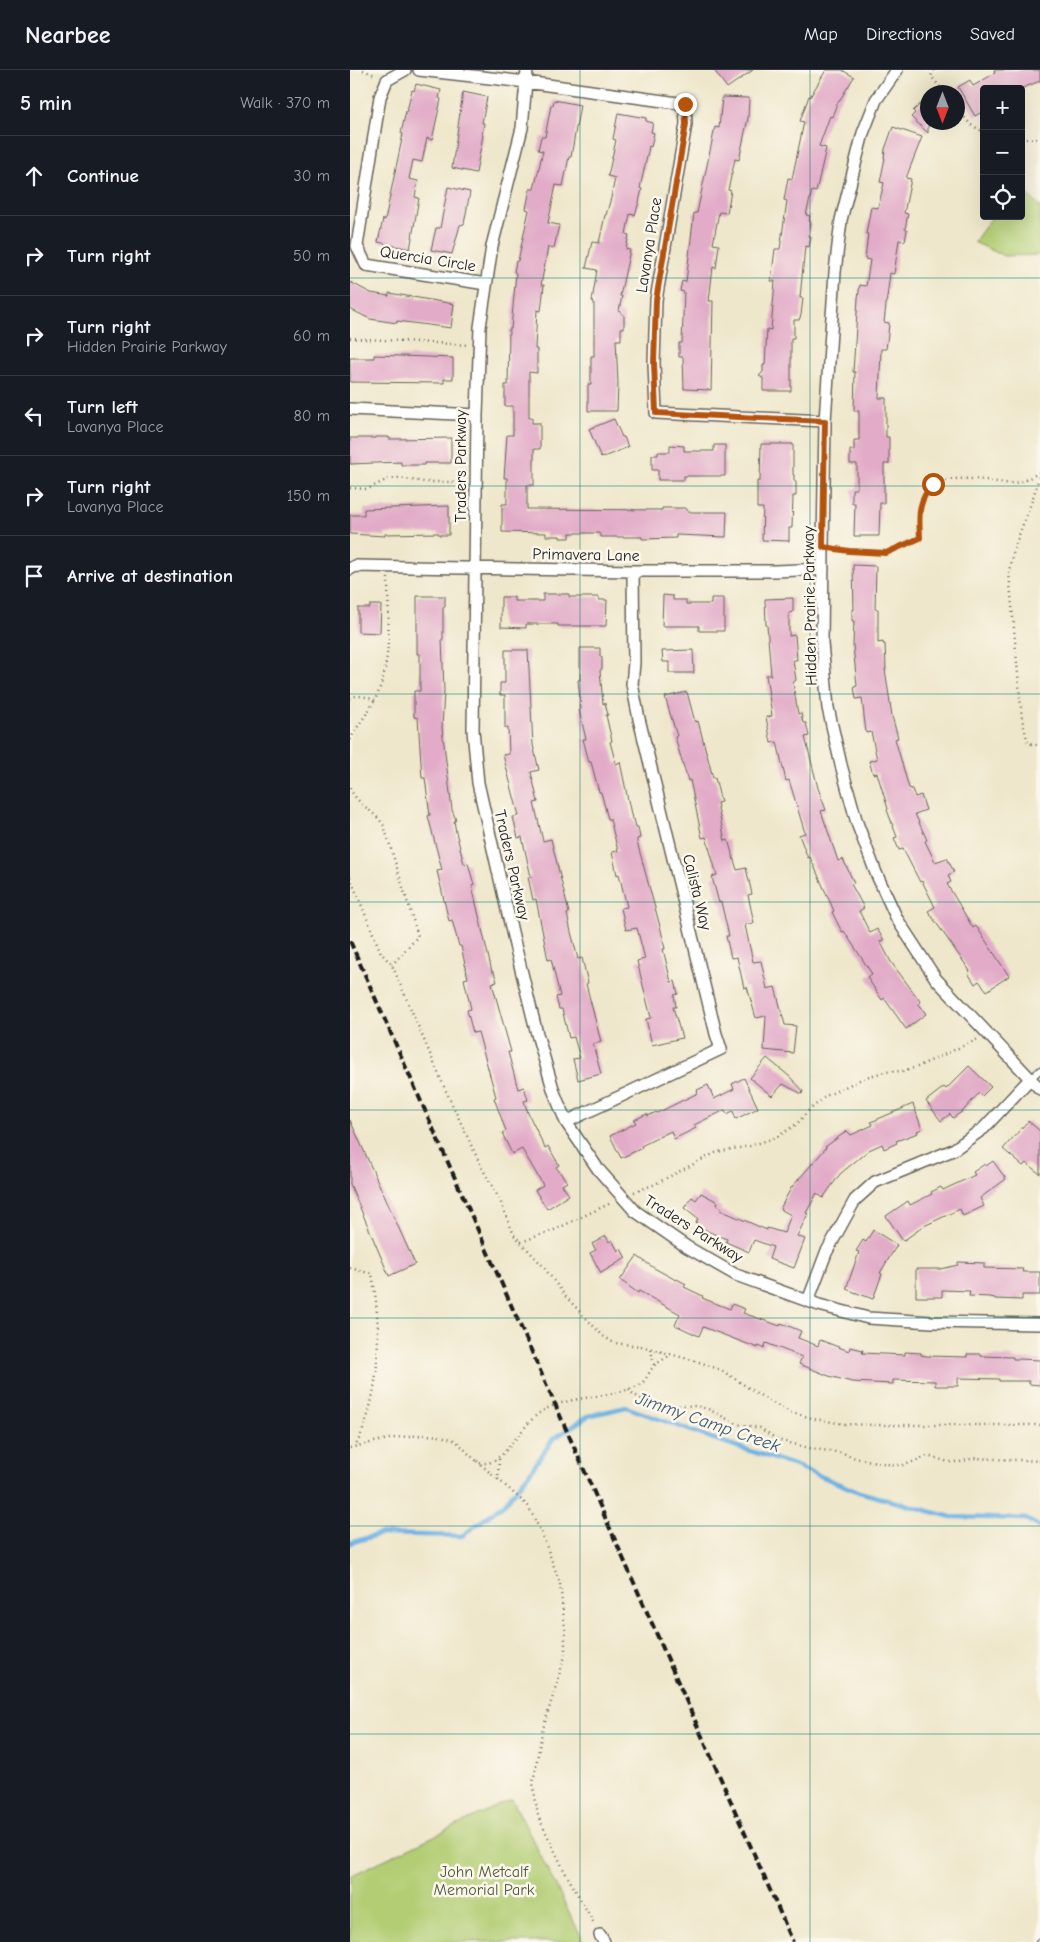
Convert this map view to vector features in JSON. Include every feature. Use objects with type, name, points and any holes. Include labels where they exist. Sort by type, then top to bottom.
[{"type":"street","name":"Quercia Circle","points":[[405,70],[387,80],[380,97],[357,246],[366,265],[486,284]]},
{"type":"street","points":[[419,70],[526,82]]},
{"type":"street","name":"Traders Parkway","points":[[527,70],[522,128],[492,246],[480,327],[473,730],[478,783],[537,1034],[554,1092],[566,1122],[598,1170],[635,1211],[687,1247],[736,1275],[808,1301],[868,1318],[932,1322],[1040,1324]]},
{"type":"street","name":"Hidden Prairie Parkway","points":[[897,70],[876,100],[863,133],[841,220],[825,421],[822,643],[828,708],[857,823],[876,873],[897,919],[936,979],[1040,1089]]},
{"type":"street","name":"Lavanya Place","points":[[526,82],[685,104],[686,124],[656,300],[654,363],[656,413],[825,421]]},
{"type":"street","points":[[350,409],[477,415]]},
{"type":"street","name":"Primavera Lane","points":[[350,569],[355,566],[633,572],[776,572],[823,569]]},
{"type":"street","name":"Calista Way","points":[[566,1122],[721,1050],[632,684],[634,663],[633,572]]},
{"type":"street","points":[[808,1301],[826,1253],[855,1200],[875,1182],[953,1150],[984,1128],[1030,1080]]},
{"type":"lane","points":[[1030,1080],[1040,1070]]},
{"type":"path","points":[[934,70],[931,76],[938,85]]},
{"type":"path","points":[[965,118],[971,125],[980,130]]},
{"type":"path","points":[[1025,138],[1036,139],[1040,142]]},
{"type":"path","points":[[350,338],[479,345]]},
{"type":"path","points":[[823,547],[849,551],[886,553],[920,538],[921,504],[923,496],[933,484],[948,480],[968,479],[1011,484],[1040,472]]},
{"type":"path","points":[[1040,472],[1037,487],[1011,559],[1009,572],[1022,719],[1028,744],[1040,746]]},
{"type":"path","points":[[350,488],[368,488],[386,480],[398,478],[425,482],[476,482]]},
{"type":"path","points":[[350,740],[378,694],[383,677],[387,646],[388,567]]},
{"type":"path","points":[[351,697],[368,697],[374,700]]},
{"type":"path","points":[[350,788],[364,807],[379,817],[384,826],[418,936],[392,965]]},
{"type":"path","points":[[350,878],[382,952],[392,965],[445,1089],[482,1168],[500,1200],[514,1235],[542,1265],[566,1297],[603,1336],[614,1343],[651,1349],[700,1362],[721,1370],[776,1405],[790,1412],[815,1419],[844,1424],[873,1425],[1040,1425]]},
{"type":"path","points":[[521,1242],[554,1230],[622,1197],[653,1185],[717,1152],[750,1146],[777,1137],[797,1124],[807,1112],[826,1096],[866,1077],[917,1067],[988,1034]]},
{"type":"path","points":[[350,1268],[372,1274],[378,1332],[374,1386],[363,1432],[355,1447]]},
{"type":"path","points":[[651,1349],[654,1365]]},
{"type":"path","points":[[476,1460],[486,1464],[499,1459],[525,1425],[544,1410],[577,1398],[629,1389],[642,1384],[654,1365],[671,1355]]},
{"type":"path","points":[[629,1389],[633,1394],[652,1404],[696,1406],[708,1409],[737,1424],[760,1428],[778,1440],[809,1448],[843,1453],[855,1458],[885,1464],[905,1465],[926,1456],[949,1462],[960,1462],[974,1458],[1040,1461]]},
{"type":"path","points":[[350,1448],[410,1436],[438,1435],[453,1439],[528,1506],[542,1534],[560,1583],[565,1629],[565,1656],[542,1732],[533,1783],[538,1816],[565,1872],[602,1939]]},
{"type":"path","points":[[498,1479],[499,1459]]},
{"type":"green space","points":[[1025,193],[1040,206],[1040,255],[1004,256],[974,242],[990,220],[1025,220]]},
{"type":"green space","name":"John Metcalf Memorial Park","points":[[512,1799],[584,1942],[350,1942],[350,1876]]},
{"type":"building","points":[[714,70],[753,70],[727,88]]},
{"type":"building","points":[[826,70],[842,70],[854,77],[836,106],[832,117],[830,116],[819,146],[826,148],[816,192],[812,191],[806,215],[810,216],[809,236],[811,237],[809,247],[805,246],[800,298],[803,298],[801,315],[799,320],[794,320],[794,338],[791,338],[791,391],[763,391],[763,378],[759,376],[763,372],[763,365],[765,365],[767,329],[771,330],[775,281],[771,281],[775,249],[780,249],[787,201],[784,200],[788,178],[792,179],[804,122],[800,121],[809,96]]},
{"type":"building","points":[[994,70],[1040,70],[1040,81],[1025,87],[1025,85],[980,85],[980,113],[975,116],[965,99],[965,85],[961,85],[970,80],[973,86],[995,73]]},
{"type":"building","points":[[416,84],[441,90],[439,98],[441,99],[432,140],[427,138],[422,162],[413,160],[409,179],[418,181],[415,197],[419,198],[410,249],[378,242],[383,219],[385,220],[406,111],[412,90],[414,91]]},
{"type":"building","points":[[463,92],[487,97],[476,173],[452,168]]},
{"type":"building","points":[[722,97],[749,98],[748,118],[739,160],[735,159],[728,190],[731,191],[727,213],[719,212],[713,244],[719,245],[716,268],[713,267],[709,301],[713,301],[711,390],[684,389],[683,357],[679,357],[679,343],[682,343],[684,292],[680,291],[682,281],[686,282],[694,213],[697,213],[715,127],[719,128]]},
{"type":"building","points":[[554,100],[580,105],[571,157],[569,157],[563,186],[556,185],[548,223],[559,225],[554,248],[548,247],[541,285],[544,285],[541,311],[537,310],[535,349],[537,349],[537,373],[529,372],[529,418],[532,418],[532,423],[540,423],[540,449],[534,449],[534,485],[527,485],[527,509],[662,510],[662,508],[686,508],[688,512],[727,512],[726,537],[676,535],[676,538],[642,539],[642,537],[601,537],[599,533],[570,533],[570,538],[560,538],[560,536],[546,536],[546,533],[502,532],[502,504],[507,504],[507,478],[504,478],[507,435],[513,435],[513,406],[505,406],[505,385],[508,385],[509,329],[511,329],[516,273],[514,272],[529,210],[526,209],[530,189],[534,189],[543,151],[538,150],[541,137],[545,137],[551,105],[553,105]]},
{"type":"building","points":[[920,104],[920,125],[911,117],[915,113],[913,111]]},
{"type":"building","points":[[618,113],[646,118],[646,121],[653,123],[651,132],[654,133],[651,147],[649,146],[639,202],[635,215],[630,214],[626,234],[629,235],[626,249],[630,250],[620,296],[622,296],[619,311],[624,315],[624,328],[621,328],[621,340],[616,340],[617,411],[588,411],[588,384],[591,384],[591,356],[594,356],[594,302],[592,301],[597,270],[586,268],[592,242],[599,243],[611,198],[615,178],[608,176],[616,140],[613,139]]},
{"type":"building","points":[[893,127],[922,137],[906,178],[911,179],[904,213],[908,214],[905,229],[907,230],[905,241],[899,240],[894,274],[890,273],[884,322],[889,323],[888,334],[886,349],[881,349],[879,398],[886,398],[886,437],[889,437],[889,464],[884,464],[884,503],[880,503],[879,536],[854,536],[855,503],[852,503],[852,489],[857,489],[857,464],[850,464],[850,450],[854,450],[854,440],[859,440],[859,411],[854,411],[855,372],[853,372],[858,298],[860,285],[866,286],[870,260],[865,259],[868,234],[866,234],[871,207],[878,208],[884,183],[880,182],[885,149]]},
{"type":"building","points":[[448,187],[470,192],[464,224],[460,225],[452,254],[431,250],[436,228],[440,228]]},
{"type":"building","points":[[350,282],[371,293],[389,296],[389,293],[454,304],[451,328],[370,319],[350,309]]},
{"type":"building","points":[[374,355],[453,358],[453,379],[444,379],[444,383],[350,382],[350,358],[374,358]]},
{"type":"building","points":[[614,419],[628,447],[601,458],[589,429]]},
{"type":"building","points":[[389,437],[389,439],[451,438],[451,463],[424,463],[424,465],[401,465],[401,462],[350,464],[350,438]]},
{"type":"building","points":[[761,444],[793,444],[793,475],[794,481],[796,481],[796,496],[793,496],[792,528],[789,528],[789,541],[762,540],[763,508],[757,508],[757,481],[760,481]]},
{"type":"building","points":[[670,445],[684,446],[684,451],[714,451],[714,445],[725,445],[725,476],[684,476],[684,480],[658,480],[658,470],[652,470],[652,455],[658,455],[658,452],[670,452]]},
{"type":"building","points":[[449,506],[449,535],[439,535],[439,533],[385,534],[385,536],[350,534],[350,515],[364,515],[364,509]]},
{"type":"building","points":[[853,565],[876,566],[875,609],[878,609],[878,643],[883,642],[885,644],[885,669],[892,716],[898,738],[895,739],[909,788],[912,789],[915,797],[921,795],[926,810],[915,814],[927,840],[925,841],[935,862],[947,858],[954,872],[948,875],[951,882],[947,884],[973,928],[976,926],[1009,976],[987,991],[979,981],[975,984],[968,973],[970,971],[928,911],[935,907],[903,849],[899,850],[894,838],[897,837],[877,773],[873,774],[869,761],[877,759],[871,732],[866,733],[862,698],[856,699],[854,687],[857,686],[853,645],[854,621],[852,621],[852,610],[854,610]]},
{"type":"building","points":[[543,594],[569,594],[569,597],[599,597],[599,600],[607,600],[606,626],[526,624],[526,628],[501,627],[501,597],[514,597],[514,601],[543,601]]},
{"type":"building","points":[[663,595],[673,596],[673,600],[686,600],[686,604],[711,604],[711,598],[724,598],[724,631],[699,631],[699,626],[662,626]]},
{"type":"building","points":[[417,596],[445,596],[442,639],[444,691],[442,728],[452,810],[456,820],[454,821],[456,832],[464,864],[468,863],[474,885],[472,886],[492,972],[494,972],[497,982],[492,983],[511,1052],[508,1052],[518,1089],[524,1087],[528,1100],[524,1101],[528,1113],[545,1148],[548,1146],[559,1165],[556,1167],[567,1182],[562,1185],[569,1195],[547,1209],[535,1190],[543,1185],[522,1149],[512,1154],[502,1133],[506,1131],[494,1098],[496,1097],[478,1032],[473,1033],[467,1010],[471,1009],[464,979],[468,978],[461,946],[459,946],[452,920],[449,921],[437,871],[442,870],[428,816],[430,815],[425,778],[422,778],[418,718],[414,717],[414,691],[420,691],[420,654],[417,654]]},
{"type":"building","points":[[793,598],[793,612],[789,613],[789,636],[795,635],[797,660],[793,660],[796,680],[793,683],[798,714],[801,713],[803,723],[806,723],[809,736],[805,737],[818,788],[826,810],[821,811],[838,861],[843,859],[854,883],[851,884],[864,908],[859,911],[870,933],[877,929],[884,940],[880,941],[891,962],[920,1001],[919,1004],[926,1014],[906,1029],[884,998],[882,1000],[867,977],[872,974],[844,931],[842,932],[832,912],[834,911],[799,835],[805,833],[789,780],[786,781],[777,742],[771,743],[766,717],[772,716],[766,675],[771,675],[765,599]]},
{"type":"building","points":[[370,605],[381,605],[380,633],[358,632],[358,608],[370,608]]},
{"type":"building","points":[[580,648],[600,648],[600,657],[602,657],[602,668],[600,671],[603,704],[605,703],[608,715],[606,715],[612,741],[610,742],[616,764],[620,762],[632,819],[634,819],[636,827],[638,827],[640,838],[637,839],[637,842],[661,930],[665,949],[663,949],[671,982],[675,981],[678,994],[674,995],[676,1007],[673,1007],[682,1038],[652,1045],[646,1019],[651,1018],[637,961],[645,959],[637,928],[626,930],[621,908],[627,907],[612,852],[618,851],[610,819],[608,819],[583,739],[586,739],[579,710],[581,709],[578,680],[580,680]]},
{"type":"building","points":[[505,650],[528,650],[533,745],[539,770],[531,772],[538,802],[534,803],[543,841],[551,839],[569,913],[567,914],[571,932],[578,959],[582,958],[588,983],[586,984],[601,1042],[593,1044],[601,1074],[578,1080],[573,1059],[580,1058],[574,1037],[569,1038],[562,1009],[559,1009],[556,997],[560,996],[551,959],[548,960],[536,899],[533,900],[528,877],[531,877],[522,837],[518,838],[513,817],[519,816],[503,755],[509,754],[508,728],[505,728],[505,695],[500,695],[500,683],[505,683]]},
{"type":"building","points":[[693,650],[694,673],[669,673],[669,662],[663,662],[662,651]]},
{"type":"building","points":[[687,692],[695,722],[698,721],[713,778],[715,778],[721,802],[717,803],[725,841],[728,840],[737,870],[746,868],[752,894],[748,895],[754,923],[745,925],[753,962],[761,961],[767,989],[775,987],[785,1025],[796,1026],[793,1053],[764,1050],[766,1016],[756,1018],[747,987],[744,988],[737,957],[731,958],[726,936],[729,936],[721,902],[719,903],[712,877],[717,875],[706,837],[702,838],[690,780],[688,781],[665,697]]},
{"type":"building","points":[[767,1058],[789,1076],[803,1091],[802,1094],[783,1084],[772,1096],[750,1078]]},
{"type":"building","points":[[969,1066],[991,1087],[982,1096],[979,1093],[963,1111],[953,1118],[950,1114],[941,1121],[926,1101],[944,1087],[946,1089]]},
{"type":"building","points":[[744,1078],[758,1108],[736,1119],[733,1111],[727,1114],[725,1110],[694,1125],[696,1128],[674,1139],[671,1131],[621,1158],[610,1136],[636,1123],[634,1120],[647,1114],[648,1116],[657,1113],[698,1093],[697,1090],[708,1085],[714,1099],[734,1089],[732,1084]]},
{"type":"building","points":[[913,1104],[922,1129],[917,1131],[918,1133],[896,1141],[897,1143],[884,1149],[882,1144],[869,1150],[840,1174],[823,1198],[817,1193],[806,1213],[808,1214],[797,1236],[805,1239],[794,1268],[769,1259],[773,1247],[754,1240],[749,1252],[726,1242],[727,1239],[709,1232],[696,1223],[698,1219],[684,1208],[692,1197],[696,1200],[701,1193],[718,1202],[717,1205],[722,1208],[720,1210],[767,1230],[767,1228],[784,1233],[791,1215],[780,1209],[791,1188],[825,1147],[847,1131],[851,1135],[873,1125],[871,1122]]},
{"type":"building","points":[[350,1120],[415,1264],[389,1276],[350,1184]]},
{"type":"building","points":[[1028,1121],[1040,1131],[1040,1174],[1026,1163],[1023,1166],[1003,1149]]},
{"type":"building","points":[[993,1161],[1006,1179],[980,1198],[984,1206],[963,1216],[960,1209],[924,1226],[903,1241],[886,1216],[908,1201],[910,1205],[932,1194],[931,1192],[941,1187],[943,1190],[975,1175],[973,1172]]},
{"type":"building","points":[[873,1230],[897,1245],[880,1273],[882,1274],[873,1299],[846,1289],[859,1252],[856,1251],[863,1240],[866,1242]]},
{"type":"building","points":[[606,1236],[609,1242],[612,1240],[618,1251],[621,1249],[626,1258],[601,1273],[590,1253],[596,1250],[592,1244]]},
{"type":"building","points":[[637,1256],[654,1268],[686,1284],[684,1287],[703,1296],[702,1298],[730,1309],[732,1304],[745,1309],[743,1313],[780,1326],[781,1323],[801,1331],[798,1338],[818,1346],[820,1340],[849,1351],[850,1347],[863,1350],[862,1353],[905,1355],[905,1352],[921,1353],[921,1355],[927,1356],[967,1357],[967,1354],[980,1354],[981,1356],[1040,1360],[1040,1385],[1029,1384],[1029,1381],[958,1378],[958,1386],[935,1386],[935,1381],[893,1380],[893,1384],[852,1382],[829,1376],[799,1364],[802,1357],[766,1343],[764,1348],[758,1346],[758,1348],[703,1327],[699,1336],[675,1325],[680,1314],[639,1291],[638,1293],[620,1280]]},
{"type":"building","points":[[958,1262],[984,1263],[984,1268],[1023,1269],[1022,1272],[1040,1272],[1040,1295],[1022,1295],[1022,1300],[995,1299],[969,1296],[970,1291],[942,1290],[942,1297],[916,1297],[916,1269],[941,1269],[958,1265]]},
{"type":"waterway","name":"Jimmy Camp Creek","points":[[350,1543],[380,1534],[462,1536],[504,1504],[528,1475],[553,1439],[588,1416],[626,1407],[796,1466],[859,1492],[951,1517],[1026,1519],[1040,1527]]},
{"type":"railway","points":[[350,941],[793,1942]]},
{"type":"route","points":[[685,104],[686,124],[656,300],[654,363],[656,413],[825,421],[823,547],[849,551],[886,553],[920,538],[921,504],[923,496],[933,484]]}]
